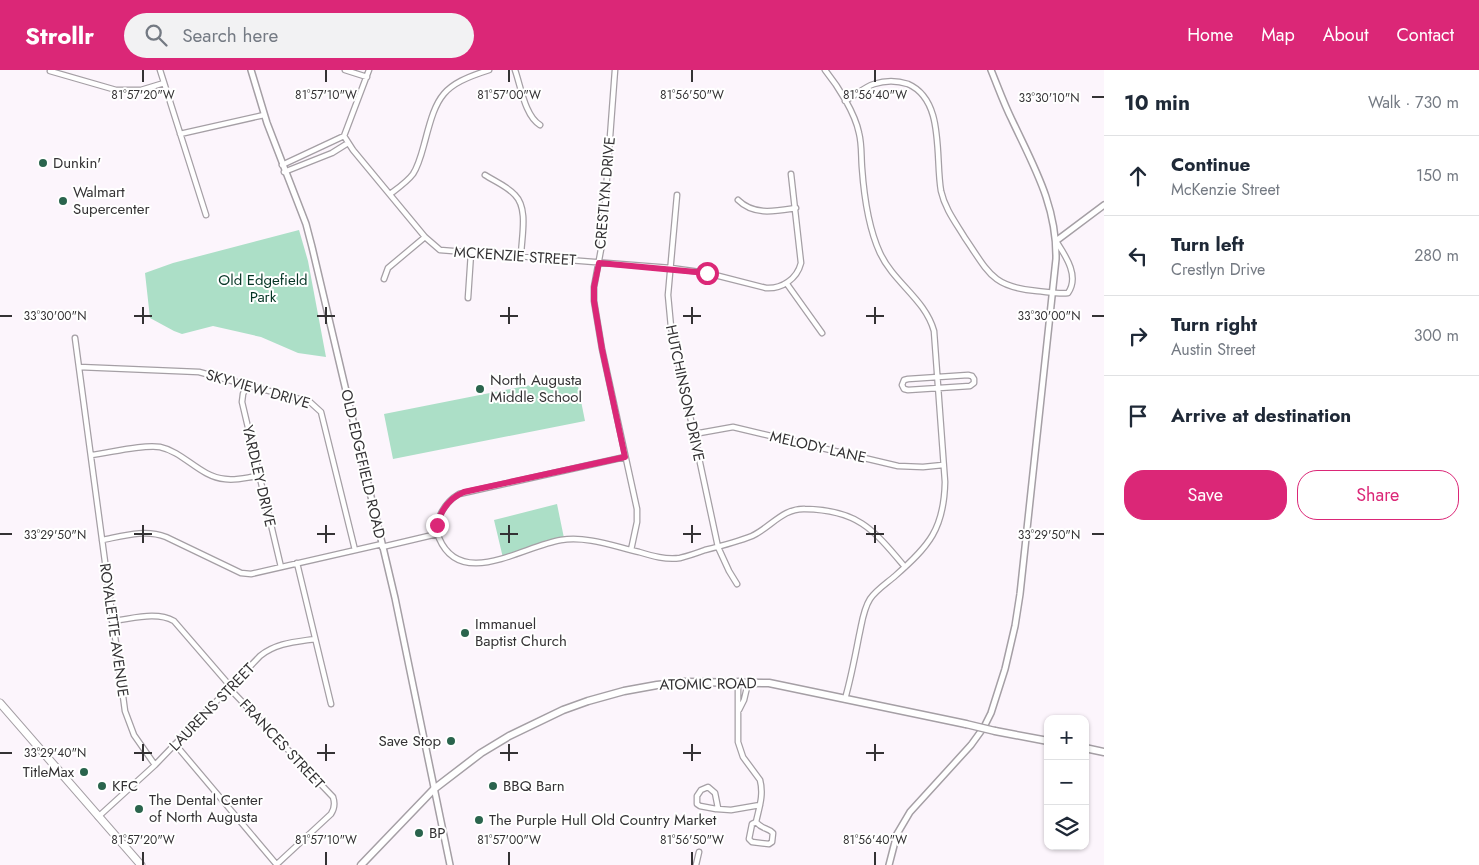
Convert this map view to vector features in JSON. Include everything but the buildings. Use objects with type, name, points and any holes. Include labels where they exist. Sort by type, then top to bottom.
[{"type":"main road","name":"ATOMIC ROAD","points":[[361,865],[434,790],[476,756],[498,742],[546,718],[576,705],[624,691],[685,682],[769,683],[1044,740]]},
{"type":"main road","points":[[0,703],[141,865]]},
{"type":"main road","points":[[1089,749],[1104,752]]},
{"type":"street","points":[[160,70],[206,215]]},
{"type":"street","name":"OLD EDGEFIELD ROAD","points":[[251,70],[284,172],[310,237],[396,606],[450,865]]},
{"type":"street","points":[[344,70],[367,77]]},
{"type":"street","points":[[282,165],[344,136],[369,70]]},
{"type":"street","points":[[390,194],[406,182],[415,170],[432,112],[440,98],[463,79],[489,70]]},
{"type":"street","points":[[515,70],[528,112],[540,125]]},
{"type":"street","name":"CRESTLYN DRIVE","points":[[615,70],[599,263],[594,287],[594,301],[602,349],[637,509],[637,526],[631,550]]},
{"type":"street","points":[[825,70],[845,101],[859,131],[866,200],[876,243],[891,272],[920,303],[931,320],[934,330],[945,497],[938,525],[928,544],[878,590],[868,605],[862,623],[845,699]]},
{"type":"street","points":[[889,865],[894,842],[900,827],[910,812],[971,745],[991,713],[1005,669],[1020,594],[1056,259],[1056,241],[1052,213],[1043,185],[1011,118],[991,70]]},
{"type":"street","points":[[50,71],[110,89],[123,91],[141,90],[164,83]]},
{"type":"street","points":[[845,101],[871,85],[885,81],[905,83],[919,91],[929,103],[934,116],[941,190],[950,214],[989,273],[999,281],[1018,289],[1068,293],[1072,274],[1070,264],[1056,241]]},
{"type":"street","points":[[180,134],[264,115]]},
{"type":"street","name":"MCKENZIE STREET","points":[[344,136],[425,237],[440,250],[671,268],[707,273],[766,288],[775,288],[786,284]]},
{"type":"street","points":[[284,172],[332,153],[348,143]]},
{"type":"street","points":[[791,174],[801,263],[799,270],[786,284],[822,333]]},
{"type":"street","points":[[485,175],[513,193],[521,203],[523,222],[521,257]]},
{"type":"street","name":"HUTCHINSON DRIVE","points":[[677,195],[668,296],[669,317],[718,547],[728,571],[737,584]]},
{"type":"street","points":[[738,200],[750,208],[763,212],[796,208]]},
{"type":"street","points":[[1056,241],[1104,205]]},
{"type":"street","points":[[384,278],[388,268],[425,237]]},
{"type":"street","points":[[468,298],[471,253]]},
{"type":"street","name":"ROYALETTE AVENUE","points":[[76,338],[126,718],[134,735],[156,765]]},
{"type":"street","name":"SKYVIEW DRIVE","points":[[79,367],[199,372],[310,402],[321,412],[355,550]]},
{"type":"street","points":[[970,375],[973,377],[974,381],[970,386],[939,389],[906,389],[902,384],[904,380],[908,379],[970,375]]},
{"type":"street","name":"YARDLEY DRIVE","points":[[247,385],[242,394],[242,402],[281,567]]},
{"type":"street","name":"MELODY LANE","points":[[694,434],[733,427],[898,466],[943,465]]},
{"type":"street","points":[[91,455],[158,446],[220,479],[230,480],[259,476]]},
{"type":"street","points":[[625,457],[464,492],[455,496],[442,510],[437,525],[437,534],[448,553],[457,560],[472,564],[486,563],[567,540],[596,541],[661,558],[673,559],[718,547],[758,533],[790,511],[806,508],[830,511],[851,517],[868,527],[880,537],[905,567]]},
{"type":"street","points":[[102,540],[143,533],[155,534],[166,537],[241,573],[255,574],[355,550],[437,534]]},
{"type":"street","points":[[297,563],[331,704]]},
{"type":"street","name":"FRANCES STREET","points":[[112,621],[156,616],[170,619],[180,626],[231,688],[332,797],[334,808],[331,814],[276,865]]},
{"type":"street","name":"LAURENS STREET","points":[[98,817],[156,765],[260,656],[282,644],[315,639]]},
{"type":"street","points":[[738,682],[738,742],[743,757],[760,780],[762,790],[756,822],[752,824],[749,840],[769,844],[772,842],[770,830],[761,828],[756,822]]},
{"type":"street","points":[[739,714],[748,682]]},
{"type":"street","points":[[175,744],[276,865]]},
{"type":"street","points":[[716,809],[718,808],[718,802],[714,790],[710,787],[703,788],[698,796],[697,804],[700,806],[716,809],[732,810],[760,805]]},
{"type":"street","points":[[696,865],[699,852]]},
{"type":"green space","name":"Old Edgefield Park","points":[[299,230],[308,261],[326,357],[298,353],[261,337],[213,326],[182,334],[150,318],[145,273],[173,263]]},
{"type":"green space","points":[[576,376],[585,421],[393,459],[384,414]]},
{"type":"green space","points":[[557,504],[564,538],[503,558],[494,520]]},
{"type":"place","name":"Dunkin'","points":[[43,163]]},
{"type":"place","name":"Walmart Supercenter","points":[[63,201]]},
{"type":"place","name":"North Augusta Middle School","points":[[480,389]]},
{"type":"place","name":"Immanuel Baptist Church","points":[[465,633]]},
{"type":"place","name":"Save Stop","points":[[451,741]]},
{"type":"place","name":"TitleMax","points":[[84,772]]},
{"type":"place","name":"KFC","points":[[102,786]]},
{"type":"place","name":"BBQ Barn","points":[[493,786]]},
{"type":"place","name":"The Dental Center of North Augusta","points":[[139,809]]},
{"type":"place","name":"The Purple Hull Old Country Market","points":[[479,820]]},
{"type":"place","name":"BP","points":[[419,833]]},
{"type":"route","points":[[437,525],[444,507],[455,496],[464,492],[625,457],[602,349],[594,301],[594,287],[599,263],[671,268],[707,273]]}]
